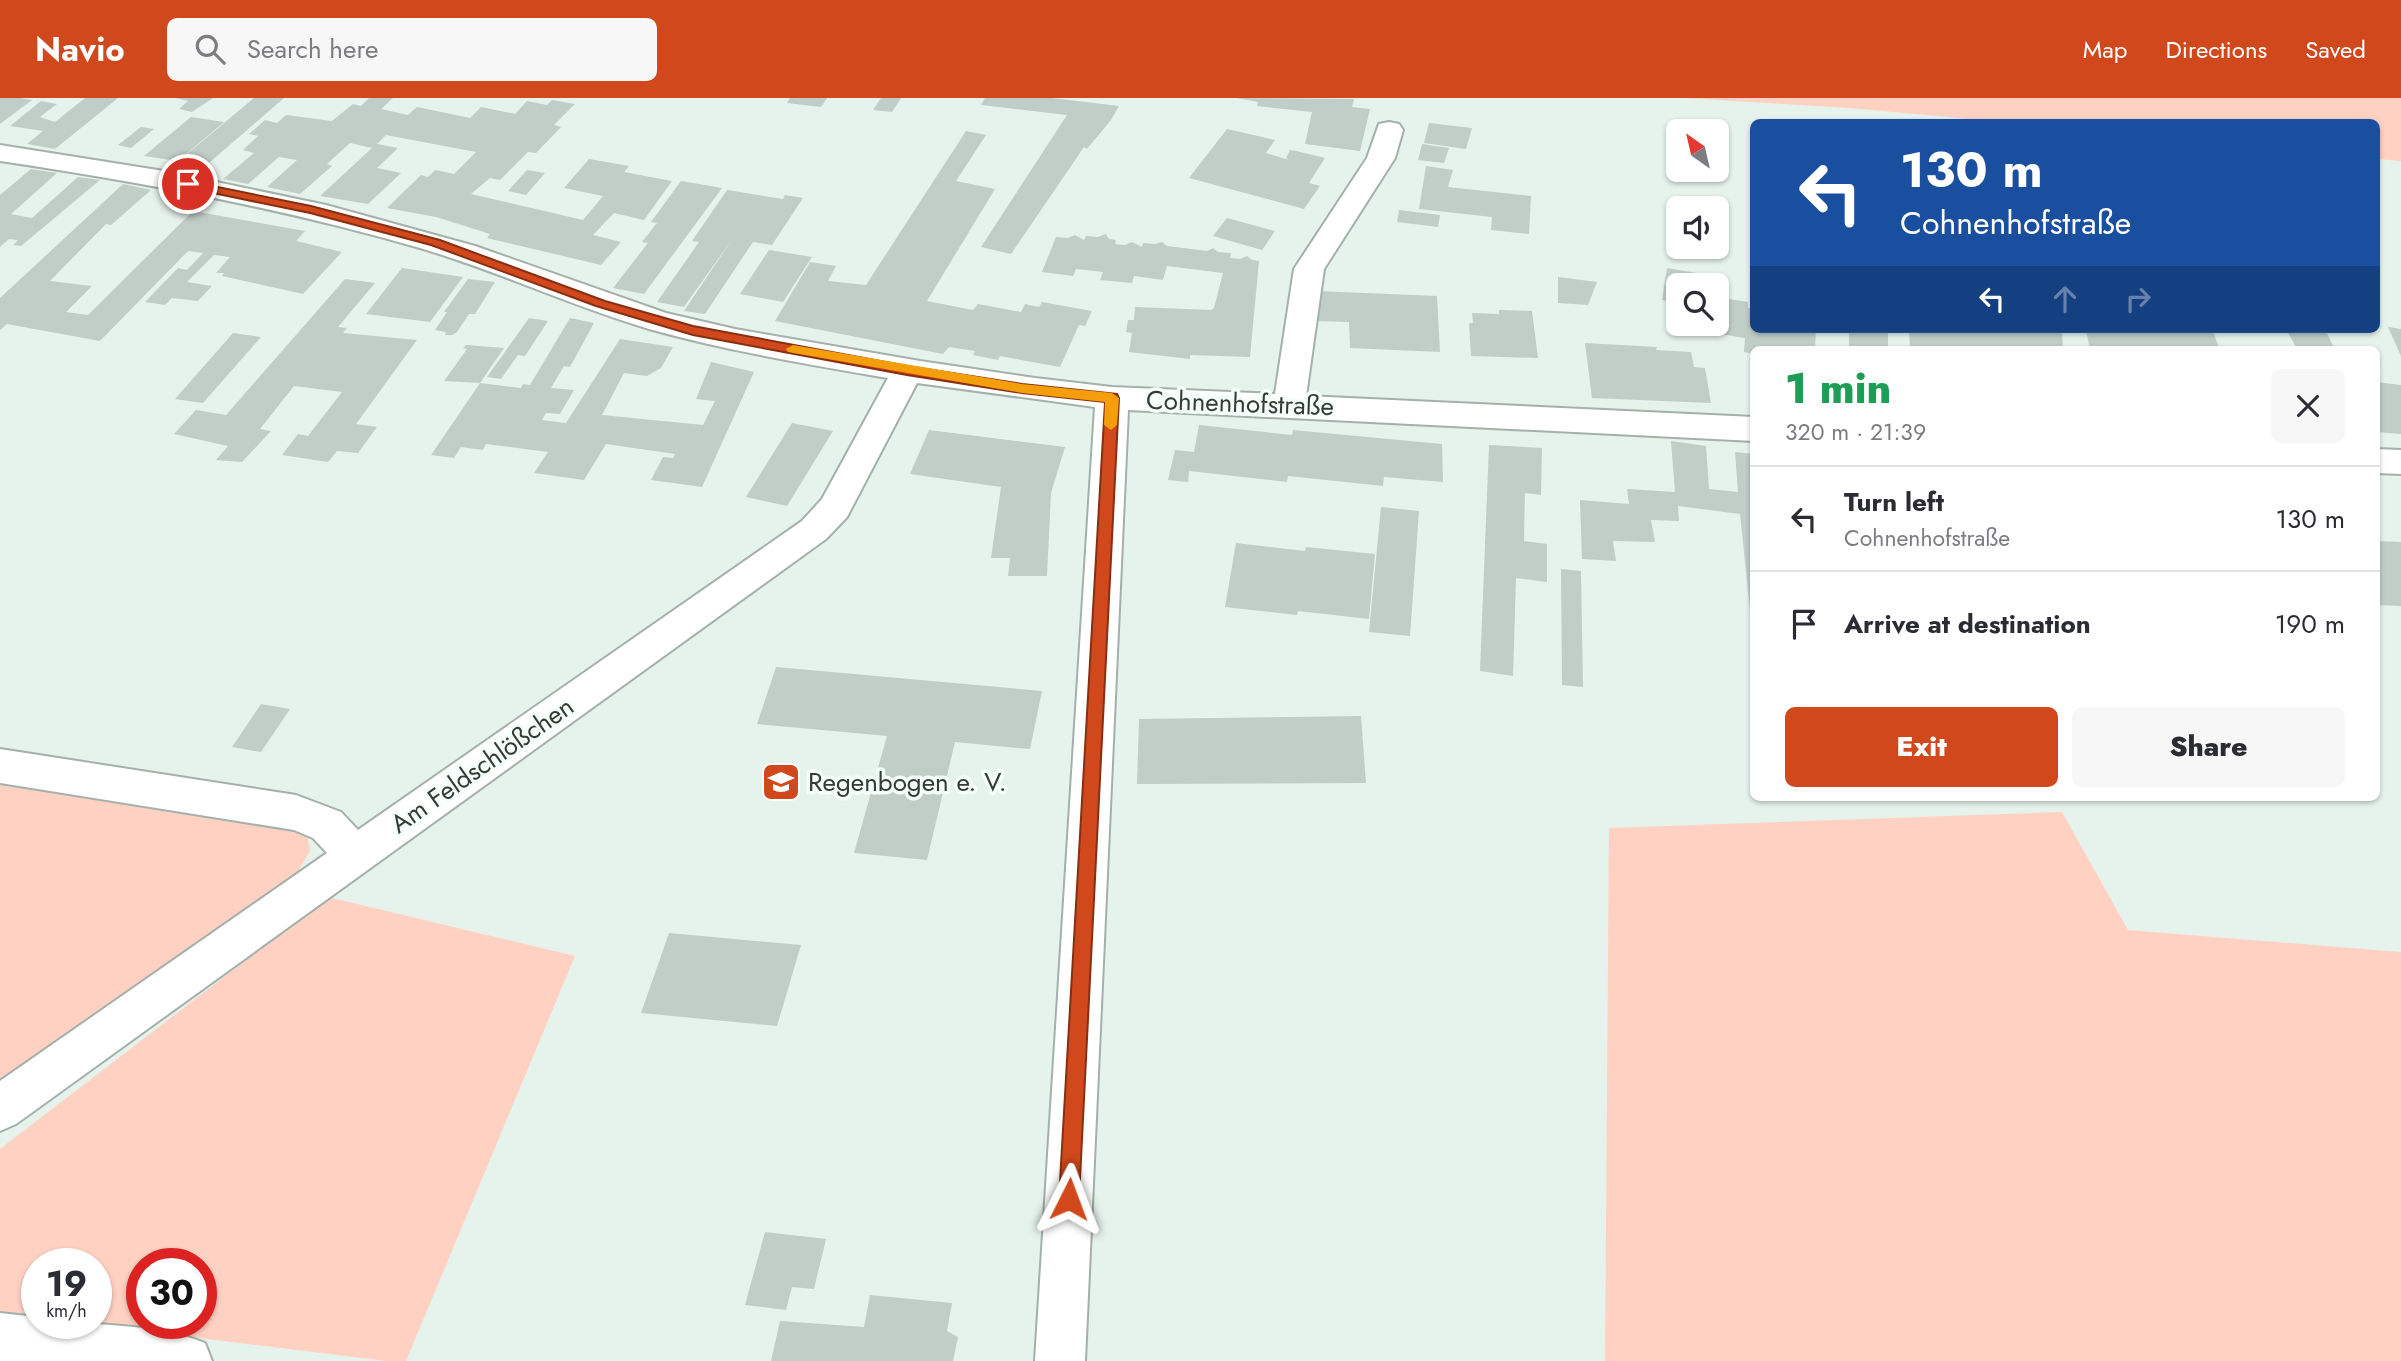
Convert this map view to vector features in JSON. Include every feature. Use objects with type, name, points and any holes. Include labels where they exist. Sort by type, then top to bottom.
[{"type":"street","points":[[1289,405],[1309,269],[1381,158],[1389,130]]},
{"type":"street","name":"Cohnenhofstraße","points":[[0,153],[111,169],[311,209],[435,243],[601,303],[693,330],[907,371],[1022,389],[1112,398],[1750,429]]},
{"type":"street","name":"Am Feldschlößchen","points":[[0,1108],[814,530],[835,508],[907,371]]},
{"type":"street","points":[[1060,1361],[1112,398]]},
{"type":"street","points":[[2380,461],[2401,462]]},
{"type":"street","points":[[0,766],[296,813],[327,825],[355,855]]},
{"type":"street","points":[[0,1338],[187,1361]]},
{"type":"shaded area","points":[[1683,98],[2401,98],[2401,161],[2380,159],[2380,119],[1970,119],[1849,108]]},
{"type":"shaded area","points":[[0,781],[295,823],[307,835],[310,851],[290,885],[0,1088]]},
{"type":"shaded area","points":[[2062,812],[2128,930],[2401,952],[2401,1361],[1605,1361],[1609,828]]},
{"type":"shaded area","points":[[328,897],[575,956],[406,1361],[386,1361],[206,1339],[217,1339],[217,1248],[126,1248],[126,1329],[112,1328],[112,1248],[21,1248],[21,1316],[0,1314],[0,1149]]},
{"type":"building","points":[[0,98],[20,98],[32,100],[0,124]]},
{"type":"building","points":[[85,98],[118,98],[55,149],[27,144],[43,131],[10,126],[41,101],[57,104],[40,117],[55,122]]},
{"type":"building","points":[[176,98],[213,98],[192,112],[179,109],[188,101]]},
{"type":"building","points":[[254,98],[284,98],[195,175],[168,170]]},
{"type":"building","points":[[369,98],[393,98],[381,109],[408,115],[417,107],[470,118],[481,107],[515,114],[527,101],[547,105],[552,100],[575,104],[554,125],[561,127],[536,153],[528,152],[500,180],[490,178],[471,194],[583,220],[603,196],[564,188],[589,159],[629,166],[624,172],[672,181],[644,220],[614,213],[593,235],[621,242],[601,265],[487,238],[490,234],[436,217],[387,208],[421,175],[428,177],[435,170],[454,174],[476,152],[386,135],[377,144],[398,148],[377,168],[401,173],[368,204],[320,196],[372,148],[350,143],[327,164],[332,166],[300,194],[267,187],[297,160],[279,157],[248,184],[223,179],[254,153],[243,150],[258,136],[249,134],[265,120],[277,123],[286,115],[332,121],[353,104],[361,106]]},
{"type":"building","points":[[790,98],[827,98],[821,107],[787,103]]},
{"type":"building","points":[[881,98],[901,98],[892,112],[873,110]]},
{"type":"building","points":[[985,98],[1052,98],[1119,106],[1087,149],[1084,147],[1011,254],[981,247],[1067,115],[981,105]]},
{"type":"building","points":[[1237,98],[1354,99],[1352,107],[1370,109],[1360,151],[1305,144],[1312,112],[1257,106],[1258,102]]},
{"type":"building","points":[[191,117],[224,122],[178,161],[144,156]]},
{"type":"building","points":[[1429,123],[1472,128],[1466,149],[1424,143]]},
{"type":"building","points":[[141,127],[154,129],[131,148],[118,145]]},
{"type":"building","points":[[1227,129],[1275,140],[1266,153],[1289,160],[1286,158],[1290,150],[1325,158],[1309,183],[1320,186],[1304,209],[1189,178]]},
{"type":"building","points":[[966,131],[986,135],[956,181],[995,189],[927,301],[973,310],[978,304],[1021,312],[1025,304],[1039,307],[1042,302],[1092,311],[1085,326],[1079,325],[1060,367],[1000,356],[998,360],[973,355],[975,351],[949,347],[943,354],[775,321],[810,262],[836,266],[828,281],[866,285]]},
{"type":"building","points":[[1422,144],[1449,148],[1444,163],[1418,160]]},
{"type":"building","points":[[1426,166],[1453,170],[1448,187],[1531,196],[1529,234],[1491,230],[1492,217],[1419,209]]},
{"type":"building","points":[[31,169],[57,173],[11,214],[32,218],[78,177],[100,180],[21,246],[13,245],[18,240],[9,239],[0,247],[0,195]]},
{"type":"building","points":[[527,170],[545,173],[526,195],[508,191]]},
{"type":"building","points":[[681,181],[722,188],[644,294],[613,288],[648,243],[642,242],[657,223],[651,222]]},
{"type":"building","points":[[123,184],[151,190],[111,225],[106,224],[50,281],[92,286],[66,312],[88,315],[193,211],[305,231],[296,241],[342,252],[303,294],[222,276],[224,273],[216,273],[230,257],[214,255],[187,282],[212,286],[198,301],[172,298],[165,305],[145,302],[178,268],[187,270],[203,253],[188,251],[100,341],[7,324],[0,330],[0,298]]},
{"type":"building","points":[[727,190],[783,199],[785,195],[803,198],[772,245],[753,242],[705,314],[684,311],[733,238],[684,307],[657,302],[699,242],[692,241]]},
{"type":"building","points":[[1399,210],[1440,215],[1438,227],[1397,222]]},
{"type":"building","points":[[1227,218],[1275,231],[1262,250],[1213,236]]},
{"type":"building","points":[[1106,234],[1109,239],[1116,240],[1115,244],[1125,245],[1132,242],[1142,247],[1143,243],[1162,242],[1167,246],[1207,251],[1213,248],[1218,252],[1231,253],[1230,258],[1240,259],[1247,256],[1259,261],[1250,357],[1190,355],[1190,359],[1129,352],[1132,333],[1126,332],[1128,320],[1134,320],[1135,307],[1211,310],[1214,308],[1223,273],[1167,266],[1163,280],[1134,276],[1132,283],[1100,280],[1103,272],[1076,269],[1073,276],[1042,272],[1056,237],[1068,238],[1075,235],[1084,240],[1086,236],[1098,237]]},
{"type":"building","points":[[769,250],[812,257],[783,302],[740,294]]},
{"type":"building","points":[[402,268],[463,277],[430,322],[366,314]]},
{"type":"building","points":[[1667,268],[1696,273],[1666,273]]},
{"type":"building","points":[[1666,274],[1666,301],[1662,300]]},
{"type":"building","points":[[1558,277],[1597,282],[1588,305],[1558,303]]},
{"type":"building","points":[[345,279],[375,283],[338,327],[347,328],[343,333],[417,340],[356,424],[377,427],[358,453],[337,451],[328,462],[282,455],[298,434],[308,436],[342,392],[294,386],[260,429],[271,431],[242,462],[216,460],[228,446],[174,434],[196,410],[226,415]]},
{"type":"building","points":[[468,279],[495,282],[475,314],[469,314],[457,332],[445,335],[446,332],[435,330],[447,312],[444,312]]},
{"type":"building","points":[[1317,291],[1437,296],[1440,352],[1350,348],[1349,322],[1315,321]]},
{"type":"building","points":[[1729,299],[1748,302],[1750,333],[1816,333],[1815,346],[1750,346],[1750,353],[1744,352],[1745,338],[1729,335]]},
{"type":"building","points":[[1499,310],[1532,311],[1538,358],[1471,356],[1469,323],[1473,323],[1472,313],[1499,314]]},
{"type":"building","points":[[529,318],[548,321],[525,356],[518,355],[501,379],[487,377]]},
{"type":"building","points":[[570,318],[594,323],[570,367],[564,366],[551,388],[574,390],[560,414],[546,413],[542,420],[566,423],[620,339],[673,347],[661,368],[647,376],[624,373],[602,415],[703,425],[715,401],[696,399],[711,362],[754,372],[702,487],[651,480],[663,457],[673,458],[675,454],[606,444],[584,480],[534,473],[548,452],[486,444],[483,450],[461,447],[454,458],[431,455],[480,383],[521,388],[523,384],[530,385]]},
{"type":"building","points":[[2388,327],[2401,329],[2401,356]]},
{"type":"building","points":[[233,333],[261,337],[203,403],[175,399]]},
{"type":"building","points":[[1849,333],[1888,333],[1888,346],[1849,346]]},
{"type":"building","points":[[1909,333],[2062,333],[2063,346],[1910,346]]},
{"type":"building","points":[[2087,333],[2214,333],[2218,346],[2090,346]]},
{"type":"building","points":[[2288,333],[2327,333],[2333,346],[2295,346]]},
{"type":"building","points":[[1585,343],[1657,347],[1656,350],[1691,352],[1694,367],[1705,368],[1711,403],[1592,398]]},
{"type":"building","points":[[466,345],[504,348],[480,383],[444,381],[467,349],[463,348]]},
{"type":"building","points":[[2380,382],[2401,385],[2401,434],[2380,432]]},
{"type":"building","points":[[792,423],[833,431],[787,506],[746,497]]},
{"type":"building","points":[[1199,425],[1292,435],[1293,430],[1442,444],[1443,482],[1384,477],[1383,486],[1288,476],[1287,482],[1189,471],[1188,482],[1168,480],[1175,450],[1194,452]]},
{"type":"building","points":[[929,430],[1065,447],[1051,493],[1047,576],[1008,576],[1010,558],[991,558],[1001,487],[910,474]]},
{"type":"building","points":[[1671,441],[1706,446],[1709,489],[1738,492],[1735,452],[1750,454],[1750,609],[1740,514],[1678,506],[1679,521],[1651,520],[1655,542],[1613,541],[1616,561],[1582,559],[1580,500],[1629,504],[1627,489],[1675,492]]},
{"type":"building","points":[[1489,445],[1542,448],[1541,495],[1525,493],[1524,541],[1547,544],[1547,582],[1516,578],[1513,676],[1480,671]]},
{"type":"building","points":[[1381,507],[1419,511],[1410,636],[1369,632]]},
{"type":"building","points":[[2380,541],[2401,542],[2401,606],[2380,605]]},
{"type":"building","points":[[1236,543],[1305,551],[1306,547],[1375,554],[1369,619],[1225,607]]},
{"type":"building","points":[[1561,569],[1581,571],[1583,687],[1562,685]]},
{"type":"building","points":[[776,667],[1042,691],[1030,749],[955,742],[927,860],[854,853],[887,736],[757,724]]},
{"type":"building","points":[[261,704],[290,709],[261,752],[232,747]]},
{"type":"building","points":[[1361,716],[1366,783],[1137,784],[1139,719]]},
{"type":"building","points":[[669,933],[801,945],[777,1026],[641,1013]]},
{"type":"building","points":[[765,1232],[826,1239],[814,1289],[792,1287],[786,1310],[745,1305]]},
{"type":"building","points":[[870,1295],[952,1303],[947,1331],[958,1337],[953,1361],[771,1361],[780,1321],[864,1327]]},
{"type":"slow traffic","points":[[793,349],[1022,389],[1112,398],[1111,425]]},
{"type":"place","name":"Regenbogen e. V.","points":[[781,782]]},
{"type":"route","points":[[188,184],[311,209],[435,243],[601,303],[693,330],[907,371],[1022,389],[1112,398],[1069,1199]]}]
